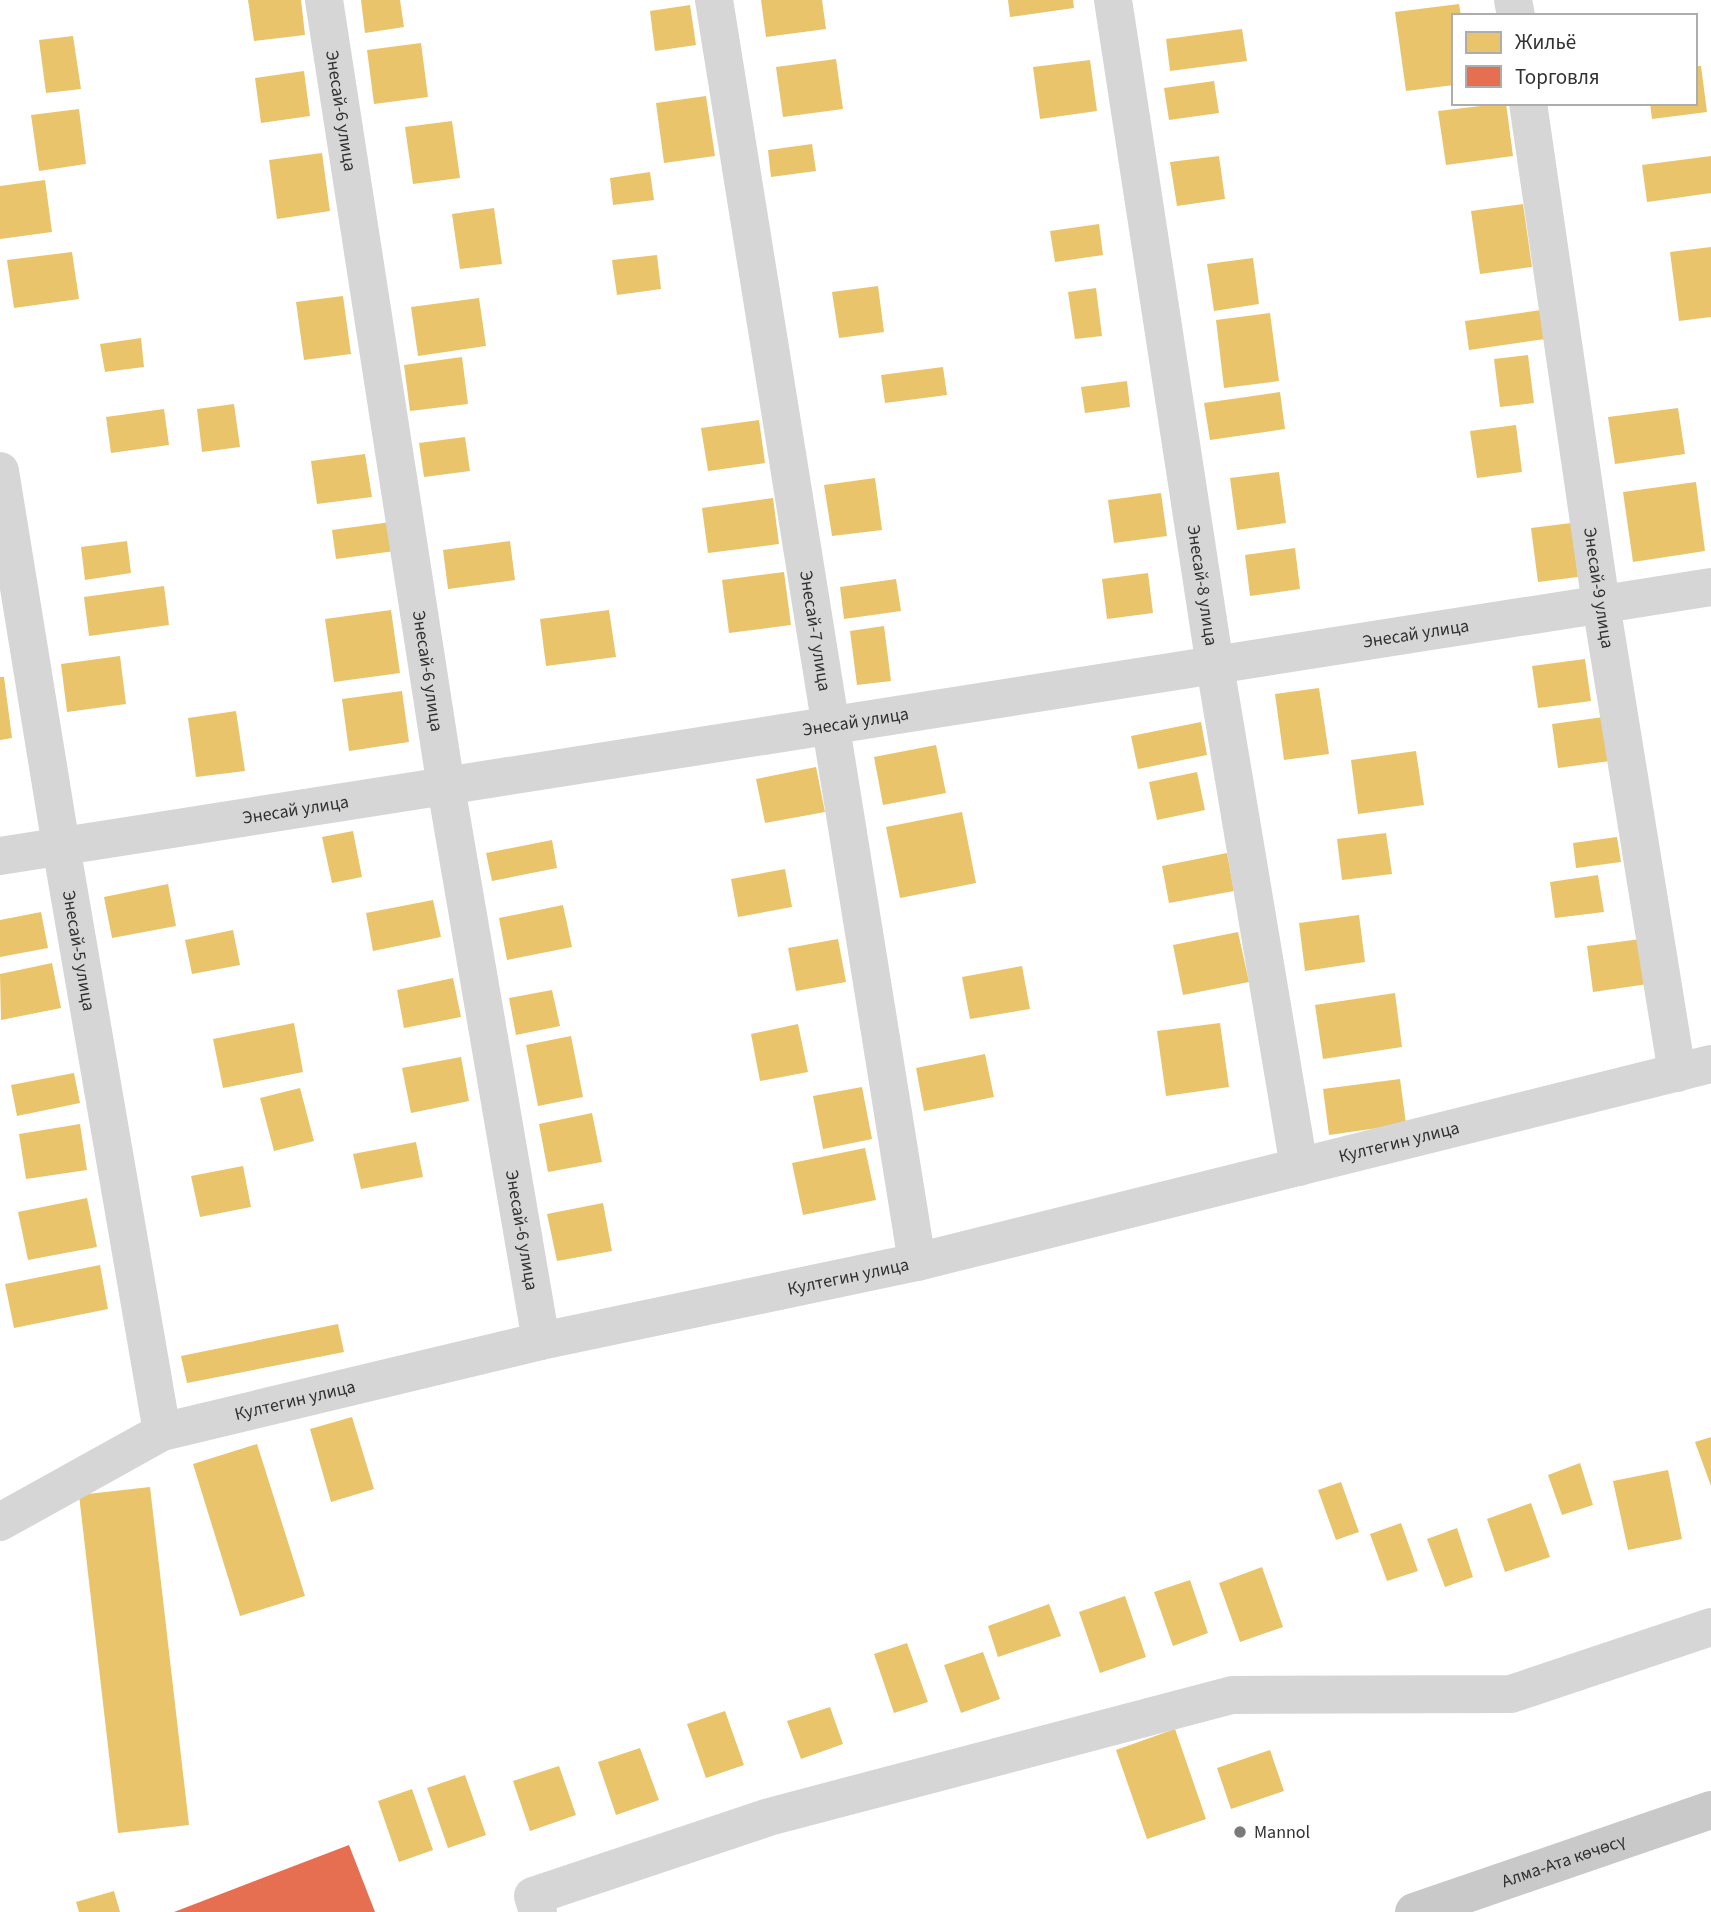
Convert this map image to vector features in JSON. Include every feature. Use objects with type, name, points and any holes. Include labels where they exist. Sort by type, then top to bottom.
[{"type":"main road","name":"Алма-Ата көчөсү","points":[[1414,1912],[1711,1810]]},
{"type":"street","name":"Энесай-6 улица","points":[[324,0],[446,787],[541,1340]]},
{"type":"street","name":"Энесай-7 улица","points":[[714,0],[828,727],[917,1262]]},
{"type":"street","name":"Энесай-8 улица","points":[[1114,0],[1215,666],[1299,1167]]},
{"type":"street","name":"Энесай-9 улица","points":[[1528,105],[1601,604],[1694,1068]]},
{"type":"street","name":"Энесай-5 улица","points":[[0,471],[61,846],[162,1432]]},
{"type":"street","name":"Энесай улица","points":[[0,856],[1711,587]]},
{"type":"street","name":"Култегин улица","points":[[0,1522],[162,1432],[541,1340],[917,1262],[1694,1068]]},
{"type":"street","points":[[538,1912],[533,1896],[769,1817],[1232,1695],[1511,1694],[1711,1627]]},
{"type":"building: Жильё","points":[[248,0],[301,0],[305,35],[254,41]]},
{"type":"building: Жильё","points":[[361,0],[400,0],[404,27],[365,33]]},
{"type":"building: Жильё","points":[[761,0],[822,0],[826,29],[766,37]]},
{"type":"building: Жильё","points":[[1008,0],[1073,0],[1074,8],[1010,17]]},
{"type":"building: Жильё","points":[[1459,4],[1461,14],[1452,14],[1452,85],[1406,91],[1395,12]]},
{"type":"building: Жильё","points":[[690,5],[696,45],[655,51],[650,11]]},
{"type":"building: Жильё","points":[[1242,29],[1247,61],[1170,71],[1166,39]]},
{"type":"building: Жильё","points":[[73,36],[81,89],[46,93],[39,40]]},
{"type":"building: Жильё","points":[[421,43],[428,97],[374,104],[367,50]]},
{"type":"building: Жильё","points":[[836,59],[843,109],[783,117],[776,67]]},
{"type":"building: Жильё","points":[[1090,60],[1097,111],[1040,119],[1033,67]]},
{"type":"building: Жильё","points":[[1697,66],[1701,66],[1707,112],[1652,119],[1650,105],[1697,105]]},
{"type":"building: Жильё","points":[[304,71],[310,116],[261,123],[255,78]]},
{"type":"building: Жильё","points":[[1214,81],[1219,113],[1169,120],[1164,88]]},
{"type":"building: Жильё","points":[[706,96],[715,156],[664,163],[656,103]]},
{"type":"building: Жильё","points":[[1506,105],[1513,156],[1446,165],[1438,111]]},
{"type":"building: Жильё","points":[[79,109],[86,164],[39,171],[31,115]]},
{"type":"building: Жильё","points":[[452,121],[460,178],[413,184],[405,127]]},
{"type":"building: Жильё","points":[[812,144],[816,171],[771,177],[768,150]]},
{"type":"building: Жильё","points":[[322,153],[330,211],[277,219],[269,160]]},
{"type":"building: Жильё","points":[[1219,156],[1225,199],[1177,206],[1170,162]]},
{"type":"building: Жильё","points":[[1711,156],[1711,193],[1647,202],[1642,165]]},
{"type":"building: Жильё","points":[[650,172],[654,200],[613,205],[610,178]]},
{"type":"building: Жильё","points":[[45,180],[52,232],[0,239],[0,186]]},
{"type":"building: Жильё","points":[[1523,204],[1532,267],[1480,274],[1471,211]]},
{"type":"building: Жильё","points":[[494,208],[502,264],[460,269],[452,214]]},
{"type":"building: Жильё","points":[[1099,224],[1103,255],[1055,262],[1050,231]]},
{"type":"building: Жильё","points":[[1711,247],[1711,317],[1679,321],[1670,252]]},
{"type":"building: Жильё","points":[[72,252],[79,299],[14,308],[7,260]]},
{"type":"building: Жильё","points":[[657,255],[661,289],[617,295],[612,260]]},
{"type":"building: Жильё","points":[[1253,258],[1259,304],[1214,311],[1207,264]]},
{"type":"building: Жильё","points":[[878,286],[884,332],[839,338],[832,292]]},
{"type":"building: Жильё","points":[[1096,288],[1102,336],[1075,339],[1068,292]]},
{"type":"building: Жильё","points":[[343,296],[351,354],[304,360],[296,302]]},
{"type":"building: Жильё","points":[[479,298],[486,346],[418,356],[411,307]]},
{"type":"building: Жильё","points":[[1541,310],[1545,339],[1469,350],[1465,321]]},
{"type":"building: Жильё","points":[[1270,313],[1279,381],[1224,388],[1216,320]]},
{"type":"building: Жильё","points":[[141,338],[144,367],[105,372],[100,344]]},
{"type":"building: Жильё","points":[[1528,355],[1534,403],[1500,407],[1494,359]]},
{"type":"building: Жильё","points":[[462,357],[468,404],[410,411],[404,365]]},
{"type":"building: Жильё","points":[[943,367],[947,395],[885,403],[881,375]]},
{"type":"building: Жильё","points":[[1127,381],[1130,407],[1085,413],[1081,387]]},
{"type":"building: Жильё","points":[[1280,392],[1285,429],[1210,440],[1204,403]]},
{"type":"building: Жильё","points":[[234,404],[240,447],[202,452],[197,409]]},
{"type":"building: Жильё","points":[[1678,408],[1685,454],[1615,464],[1608,417]]},
{"type":"building: Жильё","points":[[164,409],[169,445],[111,453],[106,417]]},
{"type":"building: Жильё","points":[[759,420],[765,463],[708,471],[701,428]]},
{"type":"building: Жильё","points":[[1516,425],[1522,472],[1477,478],[1470,431]]},
{"type":"building: Жильё","points":[[465,437],[470,471],[424,477],[419,443]]},
{"type":"building: Жильё","points":[[365,454],[372,497],[317,504],[311,461]]},
{"type":"building: Жильё","points":[[1279,472],[1286,523],[1237,530],[1230,478]]},
{"type":"building: Жильё","points":[[875,478],[882,530],[832,536],[824,485]]},
{"type":"building: Жильё","points":[[1696,482],[1705,551],[1633,562],[1623,492]]},
{"type":"building: Жильё","points":[[1161,493],[1167,536],[1114,543],[1108,500]]},
{"type":"building: Жильё","points":[[773,498],[779,544],[708,553],[702,508]]},
{"type":"building: Жильё","points":[[391,522],[395,551],[336,559],[332,530]]},
{"type":"building: Жильё","points":[[1571,523],[1578,577],[1538,582],[1531,528]]},
{"type":"building: Жильё","points":[[127,541],[131,573],[85,580],[81,547]]},
{"type":"building: Жильё","points":[[510,541],[515,580],[448,589],[443,550]]},
{"type":"building: Жильё","points":[[1295,548],[1300,589],[1250,596],[1245,555]]},
{"type":"building: Жильё","points":[[784,572],[791,625],[729,633],[722,580]]},
{"type":"building: Жильё","points":[[1148,573],[1153,613],[1107,619],[1102,579]]},
{"type":"building: Жильё","points":[[896,579],[901,611],[844,619],[840,587]]},
{"type":"building: Жильё","points":[[164,586],[169,625],[89,636],[84,597]]},
{"type":"building: Жильё","points":[[391,610],[400,673],[334,682],[325,619]]},
{"type":"building: Жильё","points":[[609,610],[616,657],[546,666],[540,619]]},
{"type":"building: Жильё","points":[[884,626],[891,681],[857,685],[850,631]]},
{"type":"building: Жильё","points":[[120,656],[126,704],[67,712],[61,664]]},
{"type":"building: Жильё","points":[[1585,659],[1591,701],[1538,708],[1532,666]]},
{"type":"building: Жильё","points":[[0,677],[4,677],[12,738],[0,740]]},
{"type":"building: Жильё","points":[[1319,688],[1329,754],[1284,760],[1275,694]]},
{"type":"building: Жильё","points":[[402,691],[409,742],[349,751],[342,699]]},
{"type":"building: Жильё","points":[[236,711],[245,771],[196,777],[188,718]]},
{"type":"building: Жильё","points":[[1604,717],[1610,761],[1558,768],[1552,724]]},
{"type":"building: Жильё","points":[[1201,722],[1207,755],[1138,769],[1131,736]]},
{"type":"building: Жильё","points":[[936,745],[946,793],[883,805],[874,757]]},
{"type":"building: Жильё","points":[[1416,751],[1424,805],[1358,814],[1351,760]]},
{"type":"building: Жильё","points":[[816,767],[825,812],[765,823],[756,779]]},
{"type":"building: Жильё","points":[[1197,772],[1205,810],[1157,820],[1149,782]]},
{"type":"building: Жильё","points":[[962,812],[976,883],[900,898],[886,827]]},
{"type":"building: Жильё","points":[[353,831],[362,877],[332,883],[322,837]]},
{"type":"building: Жильё","points":[[1386,833],[1392,874],[1342,880],[1337,839]]},
{"type":"building: Жильё","points":[[1617,837],[1621,862],[1576,868],[1573,843]]},
{"type":"building: Жильё","points":[[552,840],[557,868],[492,881],[486,853]]},
{"type":"building: Жильё","points":[[1227,853],[1234,891],[1169,903],[1162,866]]},
{"type":"building: Жильё","points":[[785,869],[792,907],[738,917],[731,879]]},
{"type":"building: Жильё","points":[[1598,875],[1604,912],[1555,918],[1550,882]]},
{"type":"building: Жильё","points":[[168,884],[176,926],[112,938],[104,897]]},
{"type":"building: Жильё","points":[[433,900],[441,937],[373,951],[366,913]]},
{"type":"building: Жильё","points":[[563,905],[572,947],[507,960],[499,918]]},
{"type":"building: Жильё","points":[[41,912],[48,948],[0,957],[0,920]]},
{"type":"building: Жильё","points":[[1359,915],[1365,962],[1305,971],[1299,923]]},
{"type":"building: Жильё","points":[[233,930],[240,965],[192,974],[185,940]]},
{"type":"building: Жильё","points":[[1238,932],[1249,982],[1183,995],[1173,945]]},
{"type":"building: Жильё","points":[[838,939],[846,982],[796,991],[788,948]]},
{"type":"building: Жильё","points":[[1641,939],[1648,984],[1593,992],[1587,946]]},
{"type":"building: Жильё","points":[[52,963],[61,1008],[1,1020],[0,974]]},
{"type":"building: Жильё","points":[[1022,966],[1030,1009],[970,1019],[962,977]]},
{"type":"building: Жильё","points":[[453,978],[461,1017],[404,1028],[397,990]]},
{"type":"building: Жильё","points":[[552,990],[560,1026],[516,1035],[509,998]]},
{"type":"building: Жильё","points":[[1395,993],[1402,1047],[1323,1059],[1315,1005]]},
{"type":"building: Жильё","points":[[294,1023],[303,1072],[223,1088],[213,1039]]},
{"type":"building: Жильё","points":[[1220,1023],[1229,1087],[1166,1096],[1157,1031]]},
{"type":"building: Жильё","points":[[798,1024],[808,1072],[760,1081],[751,1034]]},
{"type":"building: Жильё","points":[[571,1036],[583,1097],[538,1106],[526,1045]]},
{"type":"building: Жильё","points":[[985,1054],[994,1097],[924,1111],[916,1068]]},
{"type":"building: Жильё","points":[[461,1057],[469,1101],[411,1113],[402,1068]]},
{"type":"building: Жильё","points":[[74,1073],[80,1103],[17,1116],[11,1085]]},
{"type":"building: Жильё","points":[[1400,1079],[1406,1124],[1329,1135],[1323,1089]]},
{"type":"building: Жильё","points":[[862,1087],[872,1139],[823,1149],[813,1096]]},
{"type":"building: Жильё","points":[[300,1088],[314,1141],[274,1151],[260,1098]]},
{"type":"building: Жильё","points":[[592,1113],[602,1162],[548,1172],[539,1124]]},
{"type":"building: Жильё","points":[[80,1124],[87,1170],[26,1179],[19,1134]]},
{"type":"building: Жильё","points":[[416,1142],[423,1177],[361,1189],[353,1154]]},
{"type":"building: Жильё","points":[[865,1148],[876,1200],[803,1215],[792,1163]]},
{"type":"building: Жильё","points":[[243,1166],[251,1207],[200,1217],[191,1176]]},
{"type":"building: Жильё","points":[[87,1198],[97,1247],[28,1260],[18,1212]]},
{"type":"building: Жильё","points":[[603,1203],[612,1251],[557,1261],[547,1214]]},
{"type":"building: Жильё","points":[[100,1265],[108,1309],[14,1328],[5,1284]]},
{"type":"building: Жильё","points":[[338,1324],[344,1352],[187,1383],[181,1356]]},
{"type":"building: Жильё","points":[[352,1417],[374,1489],[331,1502],[310,1429]]},
{"type":"building: Жильё","points":[[1711,1437],[1711,1486],[1695,1442]]},
{"type":"building: Жильё","points":[[257,1444],[305,1596],[240,1616],[193,1464]]},
{"type":"building: Жильё","points":[[1580,1463],[1593,1505],[1562,1515],[1548,1475]]},
{"type":"building: Жильё","points":[[1668,1470],[1682,1539],[1628,1550],[1613,1481]]},
{"type":"building: Жильё","points":[[1341,1482],[1359,1532],[1336,1540],[1318,1490]]},
{"type":"building: Жильё","points":[[150,1487],[189,1825],[118,1833],[79,1495]]},
{"type":"building: Жильё","points":[[1531,1503],[1550,1557],[1505,1572],[1487,1519]]},
{"type":"building: Жильё","points":[[1401,1523],[1418,1571],[1387,1581],[1370,1534]]},
{"type":"building: Жильё","points":[[1457,1528],[1473,1577],[1445,1587],[1427,1539]]},
{"type":"building: Жильё","points":[[1262,1567],[1283,1627],[1240,1642],[1219,1583]]},
{"type":"building: Жильё","points":[[1190,1580],[1208,1633],[1173,1646],[1154,1592]]},
{"type":"building: Жильё","points":[[1125,1596],[1146,1657],[1100,1673],[1079,1612]]},
{"type":"building: Жильё","points":[[1049,1604],[1061,1636],[998,1657],[988,1626]]},
{"type":"building: Жильё","points":[[907,1643],[928,1702],[894,1713],[874,1654]]},
{"type":"building: Жильё","points":[[983,1652],[1000,1699],[961,1713],[944,1665]]},
{"type":"building: Жильё","points":[[830,1707],[843,1744],[801,1759],[787,1721]]},
{"type":"building: Жильё","points":[[725,1711],[744,1765],[706,1778],[687,1724]]},
{"type":"building: Жильё","points":[[1175,1729],[1206,1819],[1147,1839],[1116,1750]]},
{"type":"building: Жильё","points":[[640,1748],[659,1800],[616,1815],[598,1762]]},
{"type":"building: Жильё","points":[[1270,1750],[1284,1791],[1231,1809],[1217,1768]]},
{"type":"building: Жильё","points":[[559,1766],[576,1815],[530,1831],[513,1781]]},
{"type":"building: Жильё","points":[[465,1775],[486,1835],[448,1848],[427,1788]]},
{"type":"building: Жильё","points":[[412,1789],[433,1850],[399,1862],[378,1801]]},
{"type":"building: Жильё","points":[[114,1891],[120,1912],[79,1912],[76,1902]]},
{"type":"building: Торговля","points":[[349,1845],[375,1912],[174,1912]]},
{"type":"place","name":"Mannol","points":[[1240,1832]]}]
